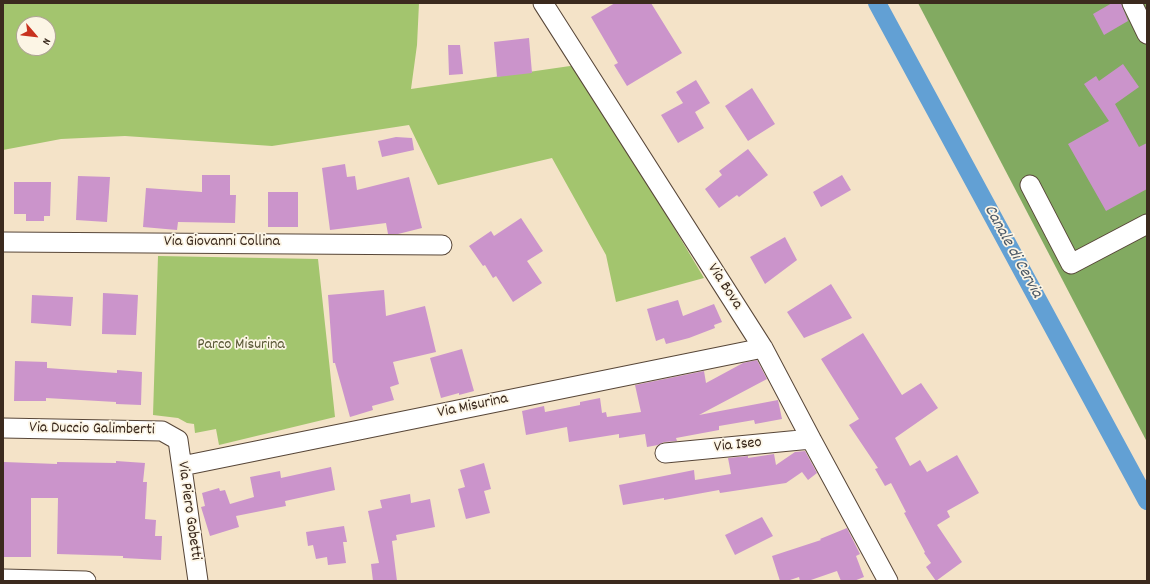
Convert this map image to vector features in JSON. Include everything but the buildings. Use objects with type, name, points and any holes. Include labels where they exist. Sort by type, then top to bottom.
[{"type":"street","name":"Via Bova","points":[[543,3],[763,348],[888,581]]},
{"type":"street","points":[[1132,3],[1147,34]]},
{"type":"street","points":[[1030,185],[1071,264],[1147,224]]},
{"type":"street","name":"Via Giovanni Collina","points":[[3,242],[442,245]]},
{"type":"street","name":"Via Misurina","points":[[182,466],[763,348]]},
{"type":"street","name":"Via Duccio Galimberti","points":[[3,428],[162,430],[178,440]]},
{"type":"street","name":"Via Iseo","points":[[665,453],[811,439]]},
{"type":"street","name":"Via Piero Gobetti","points":[[178,440],[198,581]]},
{"type":"street","points":[[3,579],[86,581]]},
{"type":"green space","points":[[3,3],[419,3],[417,45],[411,89],[577,65],[704,278],[616,302],[606,255],[552,158],[438,185],[409,125],[272,146],[125,136],[61,139],[3,150]]},
{"type":"green space","points":[[918,3],[1147,3],[1147,442]]},
{"type":"green space","name":"Parco Misurina","points":[[158,256],[318,259],[335,417],[219,445],[216,429],[195,433],[194,424],[187,423],[178,418],[153,415]]},
{"type":"waterway","name":"Canale di Cervia","points":[[877,3],[1147,501]]}]
